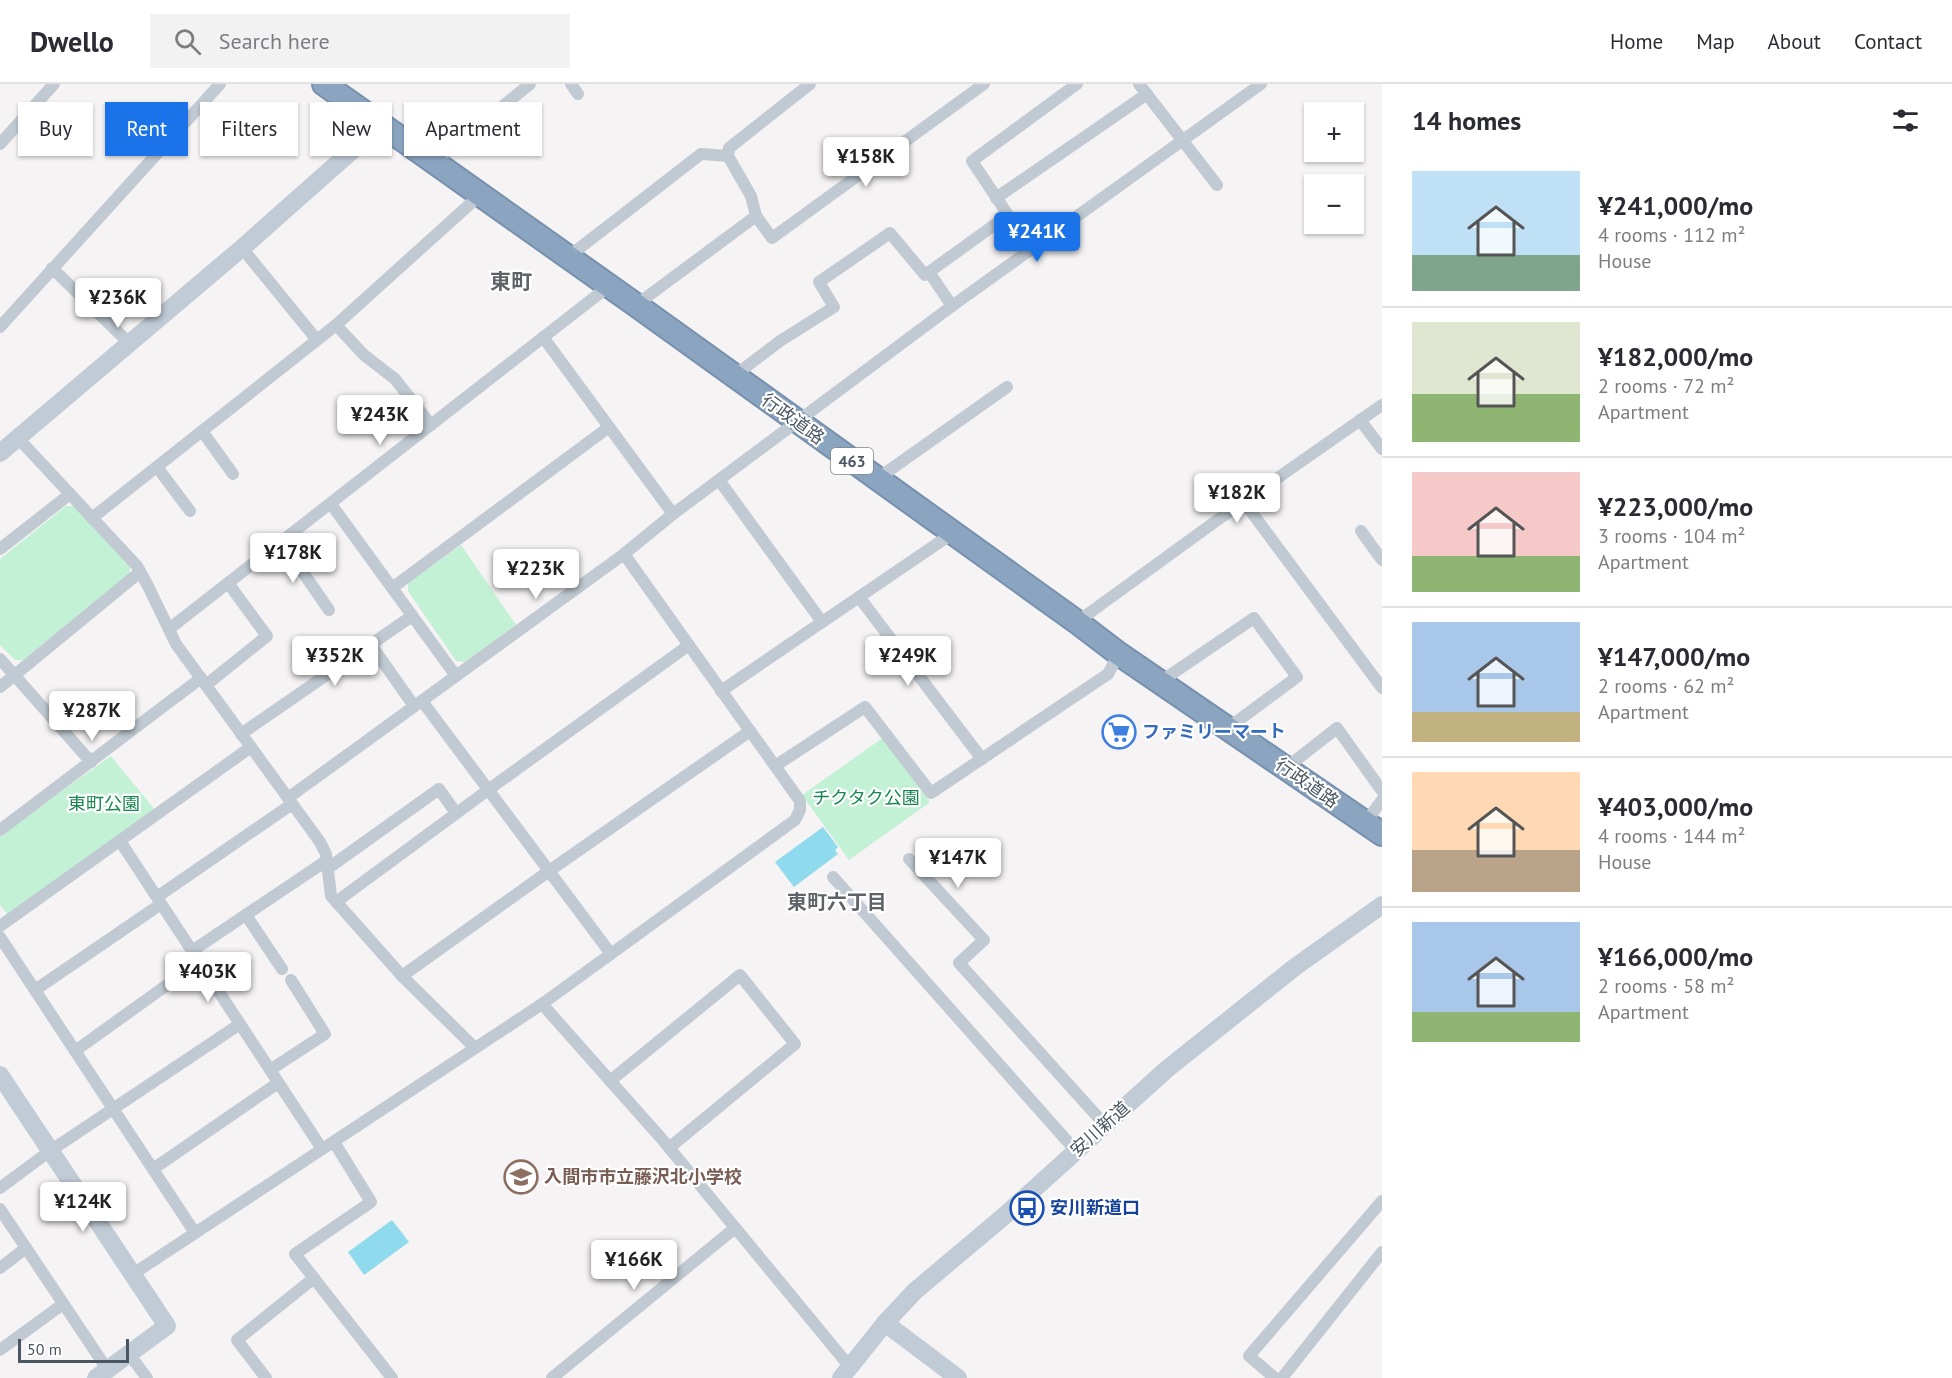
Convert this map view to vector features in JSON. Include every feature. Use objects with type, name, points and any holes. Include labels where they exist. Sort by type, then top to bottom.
[{"type":"highway","name":"行政道路","points":[[324,84],[348,102]]},
{"type":"highway","name":"行政道路","points":[[392,133],[636,305],[1119,654],[1374,828]]},
{"type":"street","points":[[0,144],[54,84]]},
{"type":"street","points":[[0,327],[220,84]]},
{"type":"street","points":[[434,162],[530,84]]},
{"type":"street","points":[[810,84],[729,148],[728,156],[751,196],[756,216],[772,238],[984,84]]},
{"type":"street","points":[[734,376],[780,341],[834,307],[819,282],[890,232],[925,275],[1008,215],[972,161],[1077,84]]},
{"type":"street","points":[[1139,84],[1217,185]]},
{"type":"street","points":[[35,990],[159,900],[418,704],[624,554],[673,514],[952,306],[1261,84]]},
{"type":"street","points":[[996,198],[1147,94]]},
{"type":"street","points":[[568,257],[700,154],[728,156]]},
{"type":"street","points":[[0,453],[347,156]]},
{"type":"street","points":[[92,518],[336,325],[480,195]]},
{"type":"street","points":[[636,305],[756,216]]},
{"type":"street","points":[[242,248],[317,340]]},
{"type":"street","points":[[52,268],[129,343]]},
{"type":"street","points":[[929,272],[952,306]]},
{"type":"street","points":[[169,629],[609,286]]},
{"type":"street","points":[[336,325],[364,355],[395,379],[431,425]]},
{"type":"street","points":[[543,337],[673,514]]},
{"type":"street","points":[[877,479],[1007,387]]},
{"type":"street","points":[[1077,622],[1382,405]]},
{"type":"street","points":[[1360,420],[1382,449]]},
{"type":"street","points":[[392,588],[609,427]]},
{"type":"street","points":[[202,431],[233,474]]},
{"type":"street","points":[[18,438],[140,572],[176,644],[320,842],[327,865],[331,896],[402,976],[475,1048]]},
{"type":"street","points":[[157,467],[190,511]]},
{"type":"street","points":[[719,480],[822,622]]},
{"type":"street","points":[[0,549],[70,494]]},
{"type":"street","points":[[1244,502],[1382,688]]},
{"type":"street","points":[[331,504],[456,676]]},
{"type":"street","points":[[1361,531],[1382,560]]},
{"type":"street","points":[[721,691],[953,533]]},
{"type":"street","points":[[282,542],[329,610]]},
{"type":"street","points":[[133,1274],[542,1004],[795,820],[800,810],[800,801],[624,554]]},
{"type":"street","points":[[0,687],[140,572]]},
{"type":"street","points":[[0,830],[267,636],[228,583]]},
{"type":"street","points":[[859,597],[982,759]]},
{"type":"street","points":[[241,734],[412,616]]},
{"type":"street","points":[[1161,682],[1254,618],[1297,677],[1228,728]]},
{"type":"street","points":[[371,645],[488,790],[611,954]]},
{"type":"street","points":[[336,902],[689,645]]},
{"type":"street","points":[[775,766],[865,707],[931,793],[1108,674],[1119,654]]},
{"type":"street","points":[[0,659],[91,762]]},
{"type":"street","points":[[1286,768],[1337,729],[1382,791]]},
{"type":"street","points":[[402,976],[750,731]]},
{"type":"street","points":[[0,926],[251,747]]},
{"type":"street","points":[[75,1050],[246,915],[327,865],[439,789],[456,813]]},
{"type":"street","points":[[1374,828],[1382,800]]},
{"type":"street","points":[[120,841],[322,1149]]},
{"type":"street","points":[[909,859],[984,940],[959,963],[1106,1126]]},
{"type":"street","points":[[833,877],[1076,1151]]},
{"type":"street","name":"安川新道","points":[[846,1373],[885,1323],[929,1278],[1003,1217],[1167,1069],[1295,967],[1382,905]]},
{"type":"street","points":[[246,915],[282,969]]},
{"type":"street","points":[[0,937],[195,1233]]},
{"type":"street","points":[[610,1081],[740,975],[795,1044],[669,1148]]},
{"type":"street","points":[[270,1071],[325,1034],[291,980]]},
{"type":"street","points":[[542,1004],[669,1148],[735,1228],[846,1373]]},
{"type":"street","points":[[0,1188],[50,1151],[240,1024]]},
{"type":"street","points":[[0,1075],[167,1326],[102,1374],[63,1304],[0,1209]]},
{"type":"street","points":[[153,1169],[279,1083]]},
{"type":"street","points":[[334,1142],[371,1202],[296,1254],[392,1378]]},
{"type":"street","points":[[1275,1378],[1249,1356],[1382,1201]]},
{"type":"street","points":[[552,1378],[735,1228]]},
{"type":"street","points":[[0,1268],[26,1248]]},
{"type":"street","points":[[1282,1378],[1382,1252]]},
{"type":"street","points":[[266,1378],[237,1340],[314,1278]]},
{"type":"street","points":[[0,1350],[63,1304]]},
{"type":"street","points":[[885,1323],[958,1378]]},
{"type":"street","points":[[129,1354],[147,1378]]},
{"type":"green space","points":[[66,506],[74,506],[130,567],[130,574],[23,660],[15,660],[0,645],[0,559]]},
{"type":"green space","points":[[461,545],[516,625],[465,662],[456,661],[408,591],[408,583]]},
{"type":"green space","name":"チクタク公園","points":[[884,737],[930,802],[849,860],[802,795]]},
{"type":"green space","name":"東町公園","points":[[111,756],[155,810],[7,914],[0,905],[0,835]]},
{"type":"water","points":[[823,827],[838,847],[835,850],[838,854],[794,887],[775,862]]},
{"type":"water","points":[[392,1220],[409,1242],[364,1275],[348,1252]]},
{"type":"place","name":"ファミリーマート","points":[[1119,732]]},
{"type":"place","name":"入間市市立藤沢北小学校","points":[[521,1177]]},
{"type":"place","name":"安川新道口","points":[[1027,1208]]},
{"type":"district","name":"東町","points":[[511,282]]},
{"type":"district","name":"東町六丁目","points":[[837,902]]}]
